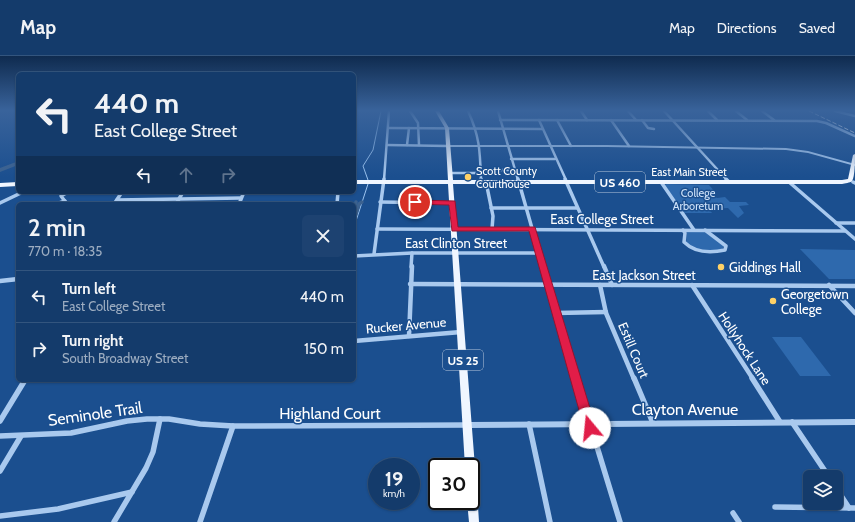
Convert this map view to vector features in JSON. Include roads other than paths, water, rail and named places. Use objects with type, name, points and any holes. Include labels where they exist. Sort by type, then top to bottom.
[{"type":"main road","name":"US 25","points":[[447,133],[470,458]]},
{"type":"main road","name":"US 460","points":[[853,182],[851,179],[855,155]]},
{"type":"main road","name":"US 460","points":[[356,182],[450,182]]},
{"type":"main road","name":"East Main Street","points":[[450,182],[853,182]]},
{"type":"main road","points":[[0,185],[16,184]]},
{"type":"main road","points":[[473,510],[474,522]]},
{"type":"street","points":[[374,254],[388,133]]},
{"type":"street","points":[[407,146],[408,133]]},
{"type":"street","points":[[418,133],[419,146]]},
{"type":"street","points":[[477,133],[483,182],[493,216],[492,229]]},
{"type":"street","points":[[504,133],[589,424],[620,522]]},
{"type":"street","points":[[544,133],[612,285]]},
{"type":"street","points":[[564,133],[571,146]]},
{"type":"street","points":[[620,133],[629,146]]},
{"type":"street","points":[[683,133],[729,182]]},
{"type":"street","points":[[387,146],[629,146],[697,149],[791,149],[808,152],[854,165]]},
{"type":"street","points":[[511,159],[555,158]]},
{"type":"street","points":[[450,173],[514,170]]},
{"type":"street","points":[[661,182],[694,230]]},
{"type":"street","points":[[789,182],[855,239]]},
{"type":"street","points":[[1,202],[19,194]]},
{"type":"street","points":[[64,194],[61,196],[65,202]]},
{"type":"street","points":[[116,200],[120,194]]},
{"type":"street","points":[[177,202],[182,194]]},
{"type":"street","points":[[240,202],[243,194]]},
{"type":"street","points":[[116,200],[241,198]]},
{"type":"street","points":[[380,202],[452,203]]},
{"type":"street","points":[[491,208],[577,208]]},
{"type":"street","points":[[836,223],[855,223]]},
{"type":"street","name":"East College Street","points":[[377,228],[845,230]]},
{"type":"street","points":[[683,230],[685,233],[684,242],[690,249],[700,251],[725,250],[726,246],[706,230]]},
{"type":"street","points":[[409,336],[412,253]]},
{"type":"street","name":"East Clinton Street","points":[[356,256],[412,253],[538,253]]},
{"type":"street","points":[[0,280],[16,279]]},
{"type":"street","name":"East Jackson Street","points":[[410,284],[855,286]]},
{"type":"street","name":"Estill Court","points":[[600,285],[606,312],[653,423]]},
{"type":"street","name":"Hollyhock Lane","points":[[692,285],[780,422]]},
{"type":"street","points":[[829,285],[855,313]]},
{"type":"street","points":[[556,313],[606,312]]},
{"type":"street","name":"Rucker Avenue","points":[[356,341],[461,332]]},
{"type":"street","points":[[0,421],[24,382]]},
{"type":"street","points":[[114,522],[146,468],[153,452],[160,419]]},
{"type":"street","name":"Seminole Trail","points":[[0,436],[71,433],[127,421],[160,419],[193,423]]},
{"type":"street","points":[[792,422],[824,470]]},
{"type":"street","name":"Clayton Avenue","points":[[468,424],[855,422]]},
{"type":"street","name":"Highland Court","points":[[193,423],[234,426],[468,424]]},
{"type":"street","points":[[529,424],[550,522]]},
{"type":"street","points":[[200,522],[234,426]]},
{"type":"street","points":[[0,471],[21,436]]},
{"type":"street","points":[[0,516],[58,509],[132,492]]},
{"type":"street","points":[[843,497],[852,508]]},
{"type":"street","points":[[775,507],[852,508]]},
{"type":"street","points":[[733,513],[739,522]]},
{"type":"waterway","points":[[368,180],[363,166],[373,150],[377,133]]},
{"type":"waterway","points":[[0,170],[16,164]]},
{"type":"waterway","points":[[356,221],[368,184]]},
{"type":"waterway","points":[[356,214],[359,204],[362,202]]},
{"type":"place","name":"Scott County Courthouse","points":[[468,177]]},
{"type":"place","name":"Giddings Hall","points":[[721,267]]},
{"type":"place","name":"Georgetown College","points":[[773,301]]},
{"type":"park label","name":"College Arboretum","points":[[698,199]]}]
